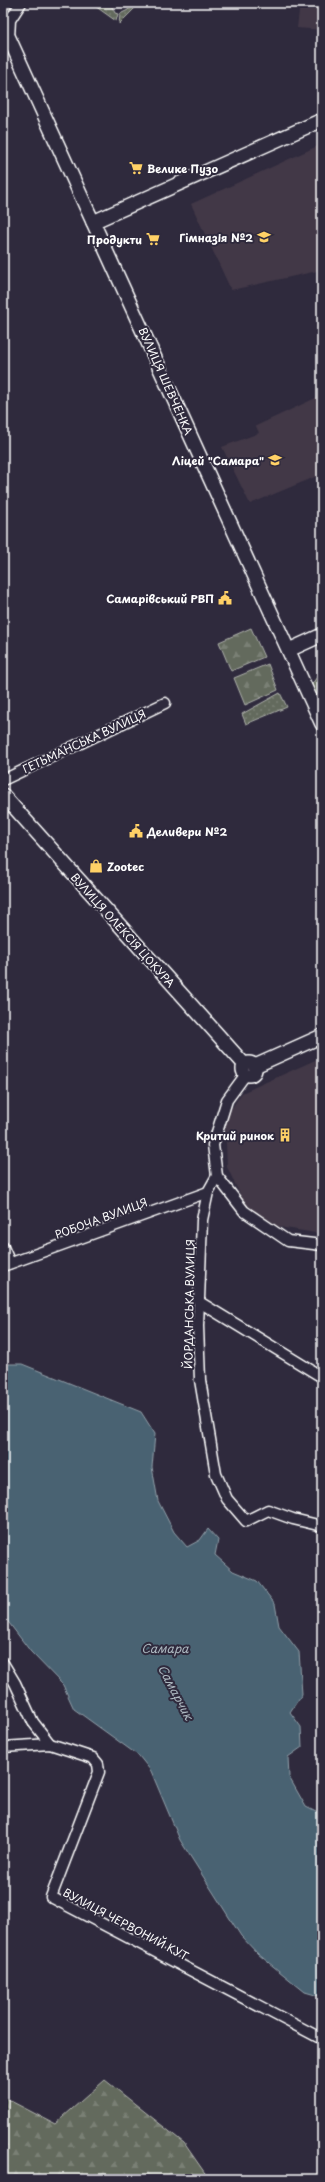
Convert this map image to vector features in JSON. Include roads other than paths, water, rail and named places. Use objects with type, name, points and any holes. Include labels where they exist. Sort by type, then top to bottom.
[{"type":"street","points":[[6,36],[10,20],[21,3]]},
{"type":"street","name":"ВУЛИЦЯ ШЕВЧЕНКА","points":[[6,36],[94,222],[322,724]]},
{"type":"street","points":[[94,222],[322,120]]},
{"type":"street","points":[[289,650],[322,635]]},
{"type":"street","name":"ГЕТЬМАНСЬКА ВУЛИЦЯ","points":[[3,780],[164,703]]},
{"type":"street","name":"ВУЛИЦЯ ОЛЕКСІЯ ЦОКУРА","points":[[3,795],[248,1068]]},
{"type":"street","points":[[322,1036],[248,1068],[227,1100],[213,1145],[217,1176],[244,1211],[288,1241],[322,1245]]},
{"type":"street","name":"ЙОРДАНСЬКА ВУЛИЦЯ","points":[[217,1176],[208,1192],[202,1220],[201,1303],[198,1326],[200,1380],[216,1474],[227,1499],[246,1521],[268,1510],[293,1519],[322,1526]]},
{"type":"street","name":"РОБОЧА ВУЛИЦЯ","points":[[7,1264],[208,1192]]},
{"type":"street","points":[[3,1247],[7,1264]]},
{"type":"street","points":[[201,1303],[322,1377]]},
{"type":"street","points":[[3,1663],[15,1683],[33,1722],[50,1744]]},
{"type":"street","name":"ВУЛИЦЯ ЧЕРВОНИЙ КУТ","points":[[3,1747],[50,1744],[93,1758],[98,1764],[100,1772],[51,1897],[322,2039]]},
{"type":"water","name":"Самара","points":[[3,1364],[22,1364],[141,1412],[155,1434],[152,1467],[158,1501],[174,1532],[187,1547],[200,1540],[208,1529],[218,1540],[215,1555],[233,1571],[257,1581],[275,1604],[279,1626],[299,1652],[302,1694],[290,1712],[301,1727],[302,1747],[288,1757],[289,1777],[306,1807],[322,1815],[322,1997],[305,1992],[258,1954],[241,1936],[180,1840],[151,1771],[139,1756],[74,1709],[63,1685],[31,1652],[3,1615]]},
{"type":"place","name":"Велике Пузо","points":[[136,168]]},
{"type":"place","name":"Гімназія №2","points":[[264,237]]},
{"type":"place","name":"Продукти","points":[[153,239]]},
{"type":"place","name":"Ліцей \"Самара\"","points":[[275,460]]},
{"type":"place","name":"Самарівський РВП","points":[[225,598]]},
{"type":"place","name":"Деливери №2","points":[[136,831]]},
{"type":"place","name":"Zootec","points":[[96,866]]},
{"type":"place","name":"Критий ринок","points":[[285,1135]]},
{"type":"water label","name":"Самарчик","points":[[176,1692]]}]
